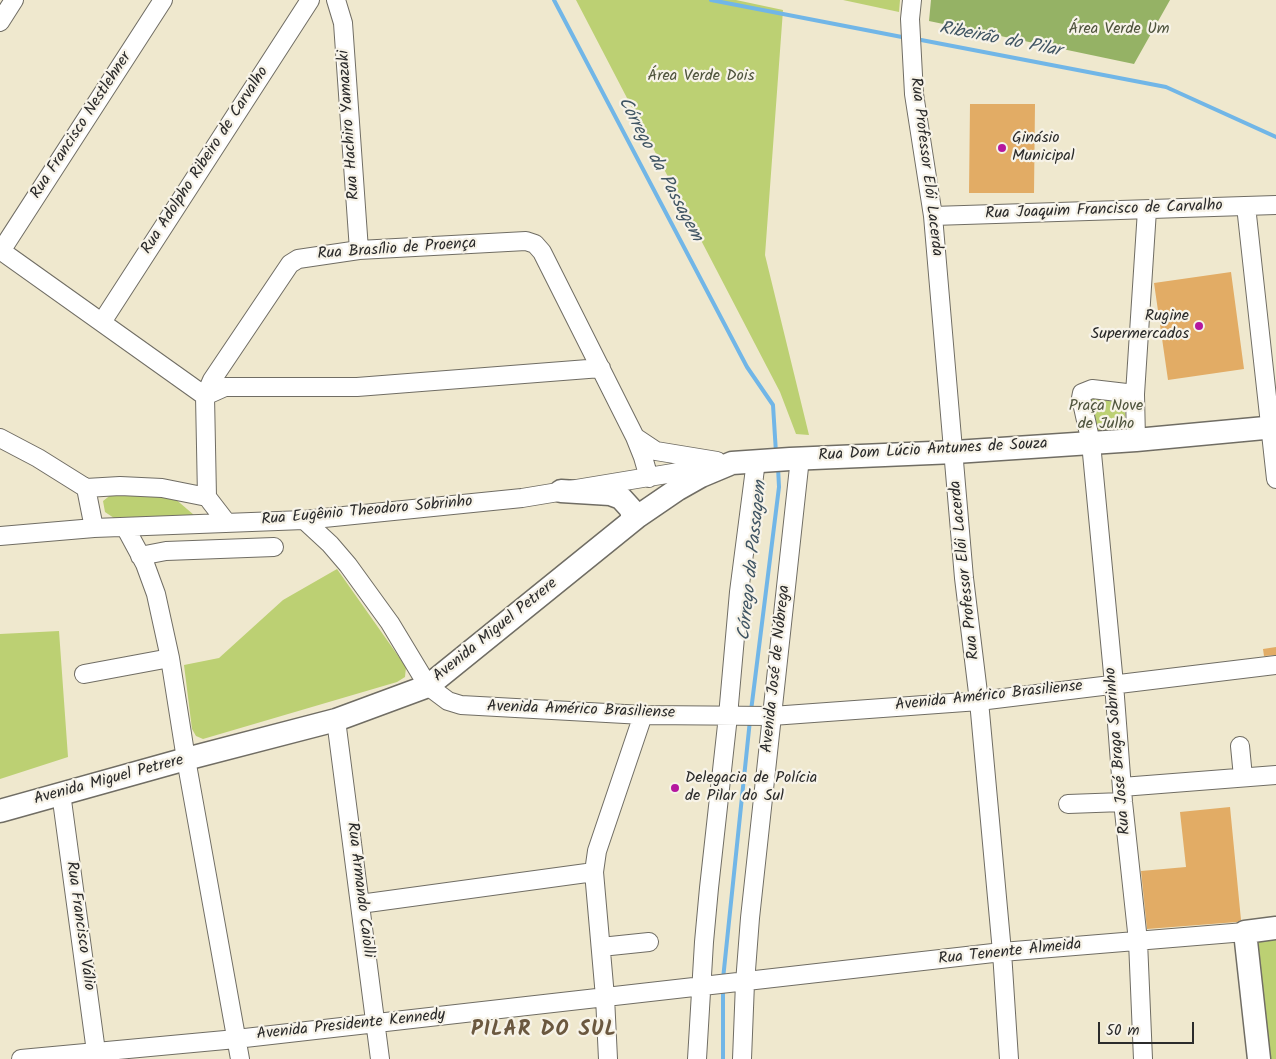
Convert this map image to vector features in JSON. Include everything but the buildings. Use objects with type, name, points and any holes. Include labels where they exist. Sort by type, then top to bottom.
[{"type":"main road","name":"Rua Dom Lúcio Antunes de Souza","points":[[760,461],[954,452],[1092,443],[1273,427]]},
{"type":"main road","name":"Avenida Miguel Petrere","points":[[0,811],[186,759],[336,720],[428,686],[633,520],[678,489],[701,476],[732,463],[760,461]]},
{"type":"main road","points":[[561,491],[610,494],[621,498],[631,509],[633,520]]},
{"type":"main road","name":"Rua Tenente Almeida","points":[[1245,932],[1276,928]]},
{"type":"main road","points":[[1245,932],[1258,1059]]},
{"type":"street","points":[[0,22],[14,0]]},
{"type":"street","name":"Rua Francisco Nestlehner","points":[[1,250],[163,0]]},
{"type":"street","name":"Rua Adolpho Ribeiro de Carvalho","points":[[102,322],[310,0]]},
{"type":"street","name":"Rua Hachiro Yamazaki","points":[[336,0],[343,22],[359,250]]},
{"type":"street","name":"Rua Professor Elói Lacerda","points":[[912,0],[910,19],[914,94],[933,216],[964,578],[979,701],[1002,952],[1009,1059]]},
{"type":"street","name":"Rua Joaquim Francisco de Carvalho","points":[[933,216],[1276,205]]},
{"type":"street","points":[[1246,206],[1273,427],[1276,479]]},
{"type":"street","points":[[1136,440],[1135,394],[1147,210]]},
{"type":"street","name":"Rua Brasílio de Proença","points":[[207,497],[206,396],[212,380],[290,264],[298,259],[359,250],[526,241],[535,244],[542,252],[601,368]]},
{"type":"street","points":[[1,250],[206,396],[225,388],[356,387],[601,368],[635,437],[649,478]]},
{"type":"street","points":[[1092,443],[1081,398],[1082,393],[1092,389],[1135,394]]},
{"type":"street","points":[[635,437],[656,451],[732,463]]},
{"type":"street","points":[[0,438],[38,458],[86,488],[120,486],[162,488],[207,497],[227,523]]},
{"type":"street","name":"Rua José Braga Sobrinho","points":[[1092,443],[1122,795],[1138,941],[1143,1059]]},
{"type":"street","name":"Avenida José de Nóbrega","points":[[742,1059],[740,983],[756,864],[766,716],[795,458]]},
{"type":"street","points":[[697,1059],[706,987],[707,906],[734,716],[739,592],[755,479],[760,461]]},
{"type":"street","name":"Rua Eugênio Theodoro Sobrinho","points":[[0,536],[94,528],[304,520],[512,499],[732,463]]},
{"type":"street","points":[[86,488],[94,528]]},
{"type":"street","points":[[304,520],[330,544],[348,565],[390,623],[428,686]]},
{"type":"street","points":[[125,527],[156,594],[170,658],[186,759],[240,1059]]},
{"type":"street","points":[[140,556],[166,552],[274,547]]},
{"type":"street","points":[[84,674],[170,658]]},
{"type":"street","name":"Avenida Américo Brasiliense","points":[[428,686],[448,700],[461,705],[643,715],[766,716],[979,701],[1276,665]]},
{"type":"street","points":[[608,1059],[605,997],[594,872],[597,851],[643,715]]},
{"type":"street","name":"Rua Armando Caiolli","points":[[336,720],[380,1059]]},
{"type":"street","points":[[1240,746],[1243,778]]},
{"type":"street","points":[[1068,804],[1243,778],[1276,775]]},
{"type":"street","name":"Rua Francisco Válio","points":[[61,794],[97,1055]]},
{"type":"street","points":[[360,904],[594,872]]},
{"type":"street","name":"Rua Tenente Almeida","points":[[706,987],[1002,952],[1245,932]]},
{"type":"street","points":[[601,947],[650,942]]},
{"type":"street","name":"Avenida Presidente Kennedy","points":[[21,1059],[97,1055],[706,987]]},
{"type":"green space","name":"Área Verde Dois","points":[[576,0],[736,0],[783,10],[765,255],[809,435],[796,434],[780,392]]},
{"type":"green space","points":[[843,0],[900,0],[899,12]]},
{"type":"green space","name":"Área Verde Um","points":[[931,0],[1170,0],[1134,64],[929,21]]},
{"type":"green space","name":"Praça Nove de Julho","points":[[1091,396],[1126,401],[1124,433],[1090,435],[1088,403]]},
{"type":"green space","points":[[112,494],[173,497],[194,515],[114,518],[105,512],[103,501]]},
{"type":"green space","points":[[337,569],[406,667],[405,677],[397,682],[203,739],[196,736],[192,729],[184,665],[219,658],[283,600]]},
{"type":"green space","points":[[59,631],[68,757],[0,779],[0,634]]},
{"type":"green space","points":[[1276,936],[1276,1059],[1269,1059],[1258,940]]},
{"type":"waterway","name":"Córrego da Passagem","points":[[554,0],[747,367],[773,405],[776,453]]},
{"type":"waterway","name":"Ribeirão do Pilar","points":[[711,0],[907,38]]},
{"type":"waterway","name":"Ribeirão do Pilar","points":[[916,39],[1166,87],[1276,137]]},
{"type":"waterway","name":"Córrego da Passagem","points":[[751,711],[779,487],[778,467]]},
{"type":"waterway","name":"Córrego da Passagem","points":[[723,979],[750,720]]},
{"type":"waterway","name":"Córrego da Passagem","points":[[723,989],[723,1059]]},
{"type":"place","name":"Ginásio Municipal","points":[[1002,148]]},
{"type":"place","name":"Rugine Supermercados","points":[[1199,326]]},
{"type":"place","name":"Delegacia de Polícia de Pilar do Sul","points":[[675,788]]},
{"type":"district","name":"PILAR DO SUL","points":[[544,1031]]}]
